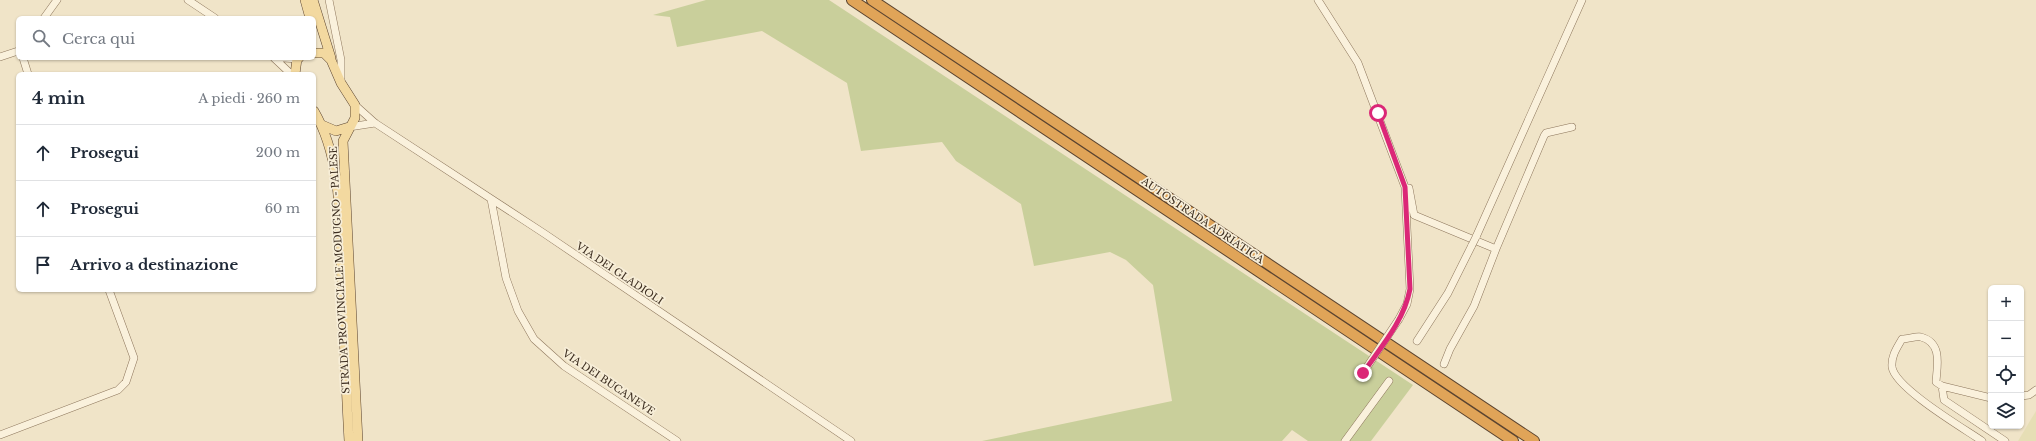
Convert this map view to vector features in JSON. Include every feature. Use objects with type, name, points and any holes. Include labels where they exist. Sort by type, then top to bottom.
[{"type":"highway","name":"AUTOSTRADA ADRIATICA","points":[[852,0],[1513,441]]},
{"type":"highway","name":"AUTOSTRADA ADRIATICA","points":[[872,0],[1534,441]]},
{"type":"main road","points":[[305,0],[309,16]]},
{"type":"main road","points":[[314,0],[331,60],[341,83],[355,105]]},
{"type":"main road","points":[[316,53],[324,53],[331,60]]},
{"type":"main road","points":[[295,72],[298,60]]},
{"type":"main road","name":"STRADA PROVINCIALE MODUGNO - PALESE","points":[[355,105],[355,118],[343,141],[358,441]]},
{"type":"main road","name":"STRADA PROVINCIALE MODUGNO - PALESE","points":[[316,114],[322,125],[333,156],[338,197],[349,441]]},
{"type":"main road","points":[[322,125],[336,131],[349,127]]},
{"type":"street","points":[[45,16],[57,0]]},
{"type":"street","points":[[188,0],[212,16]]},
{"type":"street","points":[[329,0],[341,60],[341,83]]},
{"type":"street","points":[[1318,0],[1358,62],[1405,187],[1410,289],[1407,304],[1399,320],[1363,373]]},
{"type":"street","points":[[1417,341],[1448,293],[1476,237],[1582,0]]},
{"type":"street","points":[[0,58],[16,52]]},
{"type":"street","points":[[24,60],[27,72]]},
{"type":"street","points":[[276,60],[289,72]]},
{"type":"street","name":"VIA DEI GLADIOLI","points":[[355,105],[375,123],[491,199],[851,441]]},
{"type":"street","points":[[349,127],[375,123]]},
{"type":"street","points":[[1444,364],[1450,349],[1474,306],[1496,249],[1546,132],[1572,127]]},
{"type":"street","points":[[1405,187],[1409,187],[1414,215],[1496,249]]},
{"type":"street","name":"VIA DEI BUCANEVE","points":[[491,199],[506,278],[518,311],[534,339],[564,366],[678,441]]},
{"type":"street","points":[[0,435],[118,390],[126,382],[134,358],[110,292]]},
{"type":"street","points":[[1982,441],[1917,397],[1902,384],[1892,368],[1893,354],[1902,339],[1921,337],[1933,345],[1939,356],[1936,382],[1942,386],[1988,397]]},
{"type":"street","points":[[1345,441],[1389,381]]},
{"type":"street","points":[[1942,386],[1944,400],[2005,441]]},
{"type":"street","points":[[2024,396],[2029,395],[2036,390]]},
{"type":"shaded area","points":[[2036,411],[2036,441],[2018,441]]},
{"type":"green space","points":[[706,0],[829,0],[1413,385],[1371,441],[1308,441],[1292,430],[1282,441],[982,441],[1172,401],[1153,285],[1126,260],[1110,252],[1034,266],[1021,204],[956,161],[942,142],[861,151],[847,83],[762,31],[677,47],[670,17],[653,15]]},
{"type":"route","points":[[1363,373],[1399,320],[1407,304],[1410,289],[1405,187],[1378,113]]}]
